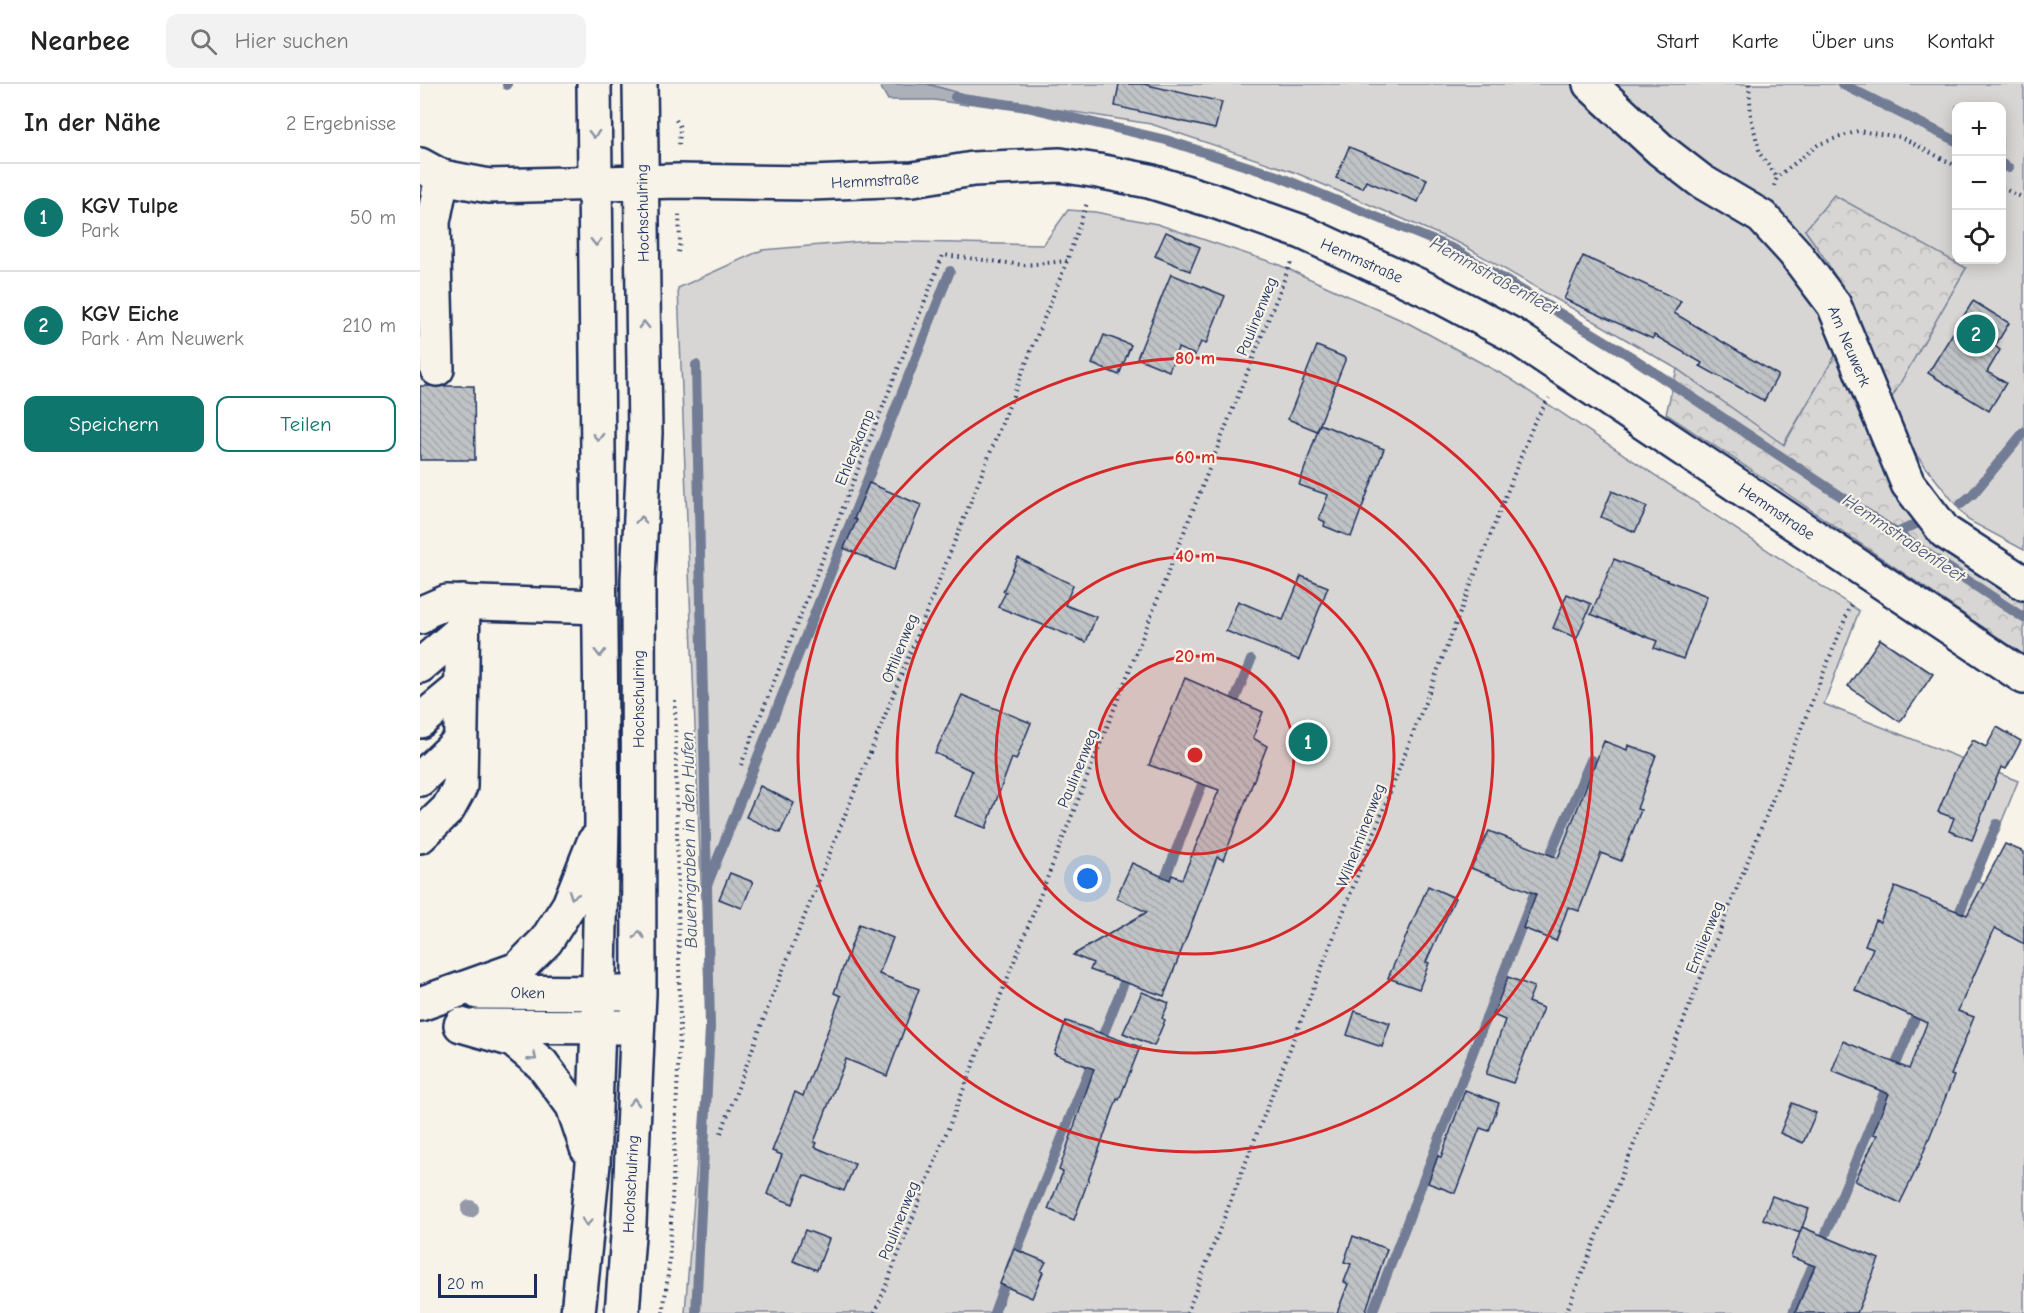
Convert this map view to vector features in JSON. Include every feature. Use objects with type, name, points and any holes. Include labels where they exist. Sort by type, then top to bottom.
[{"type":"main road","points":[[578,1313],[593,1164],[600,993],[602,821],[594,84]]},
{"type":"main road","name":"Hochschulring","points":[[622,1313],[639,993],[638,579],[645,433],[640,84]]},
{"type":"main road","name":"Am Neuwerk","points":[[1590,84],[1661,150],[1701,181],[1762,218],[1794,252],[1834,305],[1908,483],[1945,532],[2024,583]]},
{"type":"main road","name":"Hemmstraße","points":[[431,171],[489,186],[642,182],[812,183],[913,179],[973,169],[1060,165],[1149,181],[1214,201],[1302,232],[1428,290],[1511,334],[2024,677]]},
{"type":"main road","points":[[431,171],[437,369]]},
{"type":"main road","points":[[420,617],[426,611],[447,602],[462,616],[460,787],[448,809],[420,836]]},
{"type":"main road","points":[[420,666],[462,616],[600,607]]},
{"type":"main road","points":[[420,721],[461,687]]},
{"type":"main road","points":[[420,779],[460,741]]},
{"type":"main road","points":[[456,991],[518,969],[546,940],[569,905],[602,821]]},
{"type":"main road","name":"Oken","points":[[420,1004],[456,991],[639,993]]},
{"type":"main road","name":"Oken","points":[[420,1013],[461,1025],[638,1028]]},
{"type":"main road","points":[[461,1025],[513,1040],[542,1064],[573,1106],[593,1164]]},
{"type":"path","points":[[1749,84],[1751,117],[1760,154],[1778,177]]},
{"type":"path","points":[[1762,218],[1778,177],[1819,144],[1858,132],[1901,137],[1952,164]]},
{"type":"path","name":"Ottilienweg","points":[[721,1133],[767,1010],[1067,261],[1098,171]]},
{"type":"path","points":[[2006,190],[2024,198]]},
{"type":"path","name":"Paulinenweg","points":[[875,1313],[1302,232]]},
{"type":"path","name":"Ehlerskamp","points":[[741,765],[943,255],[1024,265],[1067,261]]},
{"type":"path","name":"Wilhelminenweg","points":[[1187,1313],[1534,423],[1566,369]]},
{"type":"path","name":"Emilienweg","points":[[1566,1313],[1864,570]]},
{"type":"green space","points":[[927,84],[2024,84],[2024,550],[1968,520],[1914,452],[1891,399],[1966,268],[1805,230],[1826,259],[1863,328],[1841,346],[1783,445],[1677,369],[1461,244],[1294,172],[1151,124],[970,96]]},
{"type":"green space","points":[[1834,195],[1952,260],[1952,264],[1959,264],[1966,268],[1891,399],[1854,312],[1832,270],[1805,230]]},
{"type":"green space","points":[[1068,210],[1095,212],[1157,224],[1277,264],[1410,324],[1509,378],[1859,611],[1824,704],[2018,781],[1978,881],[2024,909],[2024,1313],[685,1313],[707,1035],[678,288],[762,250],[869,241],[1043,245]]},
{"type":"green space","points":[[1841,345],[1870,430],[2024,595],[2024,655],[1666,414],[1677,369],[1784,445]]},
{"type":"shaded area","points":[[879,84],[927,84],[970,96],[967,105],[934,100],[888,100]]},
{"type":"building","points":[[1119,84],[1143,84],[1222,102],[1215,129],[1115,106]]},
{"type":"building","points":[[1349,147],[1427,179],[1418,202],[1366,181],[1363,188],[1336,178]]},
{"type":"building","points":[[1166,232],[1200,247],[1190,271],[1155,256]]},
{"type":"building","points":[[1583,256],[1681,301],[1674,313],[1778,375],[1764,401],[1700,366],[1702,363],[1654,335],[1653,339],[1564,299]]},
{"type":"building","points":[[1171,274],[1225,296],[1206,344],[1201,342],[1195,355],[1178,348],[1169,371],[1137,358]]},
{"type":"building","points":[[1973,301],[2009,323],[1995,346],[2000,350],[1987,372],[2006,383],[1989,411],[1928,373]]},
{"type":"building","points":[[1104,335],[1131,345],[1119,375],[1092,364]]},
{"type":"building","points":[[1317,346],[1346,358],[1317,431],[1288,419]]},
{"type":"building","points":[[420,386],[474,386],[475,460],[420,460]]},
{"type":"building","points":[[1320,424],[1384,449],[1351,537],[1324,526],[1325,522],[1319,519],[1328,495],[1299,485]]},
{"type":"building","points":[[869,483],[921,505],[894,570],[844,548],[857,520],[854,519]]},
{"type":"building","points":[[1612,491],[1647,507],[1635,532],[1601,517]]},
{"type":"building","points":[[1018,558],[1073,585],[1065,605],[1096,617],[1086,642],[998,607]]},
{"type":"building","points":[[1614,559],[1707,596],[1683,659],[1654,648],[1657,641],[1591,614]]},
{"type":"building","points":[[1301,576],[1328,587],[1299,660],[1226,631],[1238,601],[1283,620]]},
{"type":"building","points":[[1567,594],[1591,604],[1577,638],[1553,628]]},
{"type":"building","points":[[1880,639],[1933,674],[1900,722],[1848,686]]},
{"type":"building","points":[[1185,678],[1263,712],[1253,738],[1267,746],[1223,860],[1217,857],[1164,996],[1090,970],[1093,963],[1073,955],[1147,912],[1116,898],[1132,863],[1170,880],[1172,875],[1182,879],[1219,790],[1149,765]]},
{"type":"building","points":[[962,695],[1031,723],[1016,760],[1012,758],[986,828],[955,816],[972,771],[935,753]]},
{"type":"building","points":[[1997,727],[2021,741],[2006,769],[2001,767],[1972,840],[1949,831],[1954,818],[1938,812],[1955,771],[1973,740],[1986,747]]},
{"type":"building","points":[[1604,741],[1627,750],[1628,745],[1656,755],[1637,809],[1641,810],[1621,861],[1601,853],[1579,911],[1568,907],[1556,941],[1523,928],[1536,894],[1471,868],[1489,831],[1558,858]]},
{"type":"building","points":[[760,786],[794,803],[780,833],[746,817]]},
{"type":"building","points":[[2005,844],[2024,852],[2024,944],[1995,928],[1958,1011],[1974,1017],[1951,1075],[1954,1076],[1918,1166],[1900,1203],[1855,1181],[1877,1135],[1873,1134],[1889,1094],[1832,1071],[1843,1041],[1909,1069],[1927,1023],[1855,990],[1873,948],[1865,945],[1875,920],[1880,922],[1895,887],[1967,915]]},
{"type":"building","points":[[730,873],[753,882],[742,908],[719,899]]},
{"type":"building","points":[[1428,886],[1455,898],[1426,962],[1429,963],[1419,989],[1388,978]]},
{"type":"building","points":[[859,924],[893,938],[879,974],[919,989],[887,1076],[846,1059],[814,1142],[817,1143],[815,1147],[855,1164],[844,1191],[804,1175],[793,1204],[767,1194],[782,1155],[772,1151],[795,1092],[803,1096],[841,996],[834,993]]},
{"type":"building","points":[[1508,977],[1534,987],[1528,1002],[1543,1008],[1513,1083],[1486,1074],[1505,1020],[1493,1015]]},
{"type":"building","points":[[1142,992],[1169,1003],[1162,1018],[1165,1020],[1154,1046],[1123,1033]]},
{"type":"building","points":[[1355,1011],[1390,1023],[1382,1047],[1347,1035]]},
{"type":"building","points":[[1066,1021],[1140,1047],[1119,1100],[1117,1099],[1074,1220],[1048,1209],[1063,1172],[1059,1170],[1094,1069],[1054,1054]]},
{"type":"building","points":[[1465,1090],[1499,1103],[1489,1131],[1480,1128],[1455,1193],[1428,1183],[1438,1156],[1441,1157]]},
{"type":"building","points":[[1792,1103],[1816,1113],[1803,1143],[1780,1133]]},
{"type":"building","points":[[1772,1196],[1809,1209],[1800,1233],[1763,1219]]},
{"type":"building","points":[[1802,1227],[1879,1259],[1857,1313],[1795,1313],[1815,1266],[1791,1257]]},
{"type":"building","points":[[805,1230],[829,1239],[817,1270],[793,1261]]},
{"type":"building","points":[[1353,1236],[1387,1249],[1365,1313],[1337,1313],[1348,1284],[1344,1282],[1351,1264],[1344,1262]]},
{"type":"building","points":[[1014,1249],[1046,1262],[1032,1298],[1000,1284]]},
{"type":"waterway","points":[[1842,84],[1952,139]]},
{"type":"waterway","name":"Hemmstraßenfleet","points":[[955,97],[1027,107],[1166,140],[1277,176],[1454,249],[1630,356],[2024,618]]},
{"type":"waterway","points":[[708,883],[950,271]]},
{"type":"waterway","name":"Bauerngraben in den Hufen","points":[[696,365],[710,1027],[696,1313]]},
{"type":"waterway","points":[[1961,504],[1973,494],[2024,432]]},
{"type":"waterway","points":[[1897,533],[1918,523]]},
{"type":"waterway","points":[[1230,712],[1251,660]]},
{"type":"waterway","points":[[1545,867],[1591,760]]},
{"type":"waterway","points":[[1160,891],[1207,772]]},
{"type":"waterway","points":[[1954,925],[1997,824]]},
{"type":"waterway","points":[[1372,1313],[1539,881]]},
{"type":"waterway","points":[[994,1313],[1129,970]]},
{"type":"waterway","points":[[1793,1313],[1920,1006]]},
{"type":"place","name":"KGV Eiche","points":[[1976,334]]},
{"type":"place","name":"KGV Tulpe","points":[[1308,742]]}]
